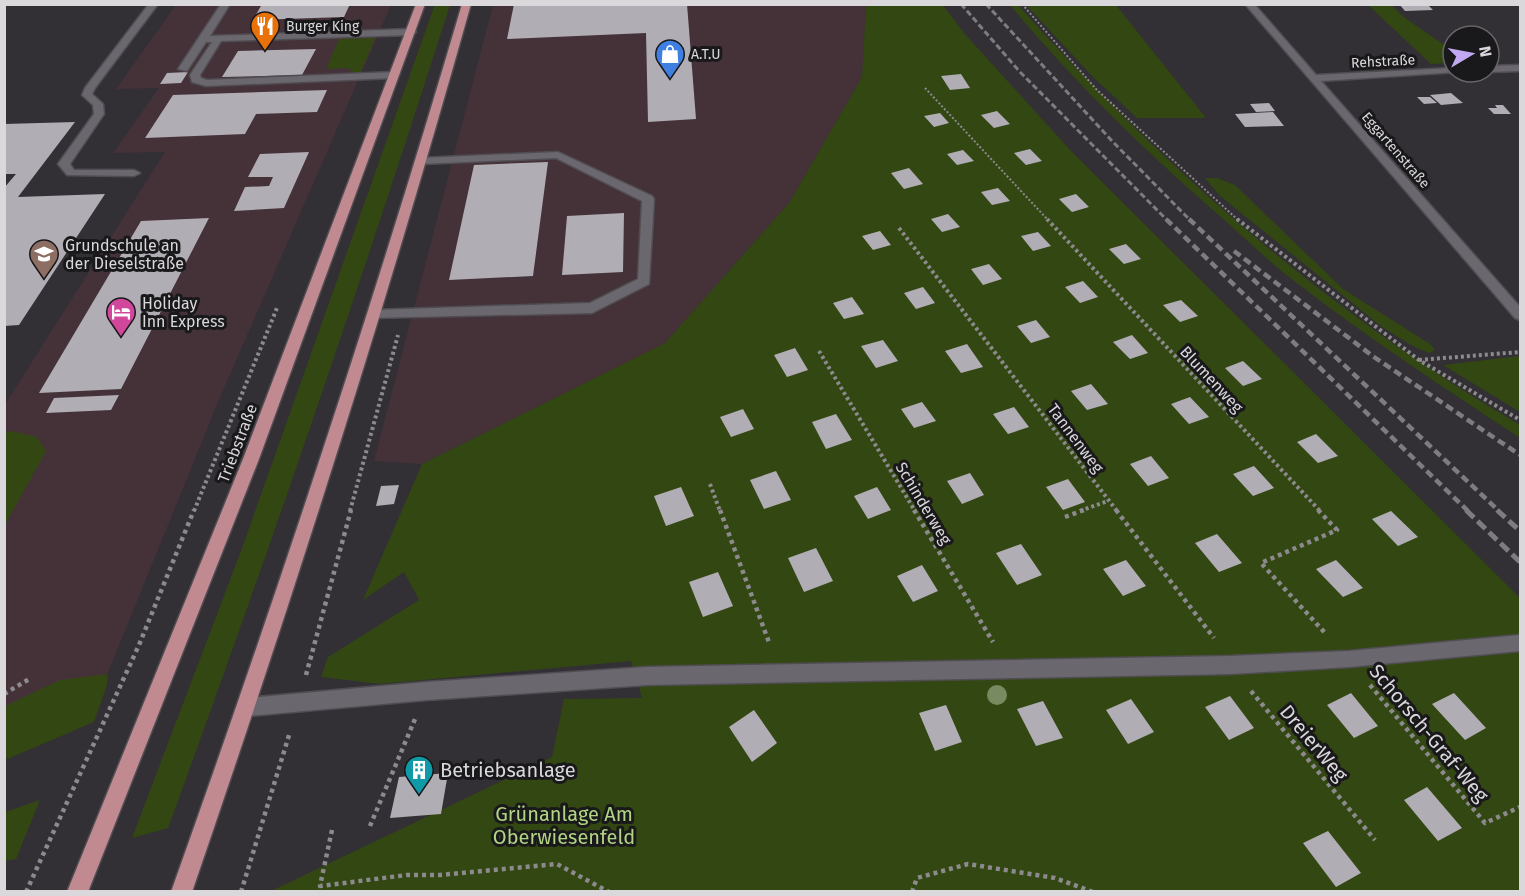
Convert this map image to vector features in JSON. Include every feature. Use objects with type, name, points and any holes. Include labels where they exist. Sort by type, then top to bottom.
[{"type":"main road","name":"Triebstraße","points":[[77,891],[251,459],[421,4]]},
{"type":"main road","points":[[181,891],[247,707],[374,315],[467,4]]},
{"type":"street","points":[[134,173],[71,173],[64,164],[99,114],[100,108],[88,97],[87,93],[154,4]]},
{"type":"street","points":[[183,69],[226,4]]},
{"type":"street","name":"Eggartenstraße","points":[[1249,4],[1520,316]]},
{"type":"street","points":[[204,39],[411,32]]},
{"type":"street","points":[[218,39],[195,75],[196,80],[206,83],[394,75]]},
{"type":"street","points":[[1501,69],[1521,68]]},
{"type":"street","name":"Rehstraße","points":[[1313,78],[1441,72]]},
{"type":"street","points":[[374,315],[591,308],[644,280],[648,199],[558,155],[421,161]]},
{"type":"street","points":[[247,707],[427,691],[647,676],[1230,665],[1349,659],[1521,643]]},
{"type":"path","points":[[1022,4],[1096,89],[1239,221],[1419,360],[1521,420]]},
{"type":"path","name":"Blumenweg","points":[[925,88],[1337,530],[1261,563],[1349,659]]},
{"type":"path","name":"Tannenweg","points":[[900,228],[1216,640],[1230,665]]},
{"type":"path","points":[[26,891],[139,645],[279,302]]},
{"type":"path","points":[[241,891],[299,701],[404,314]]},
{"type":"path","name":"Schinderweg","points":[[819,351],[1009,668]]},
{"type":"path","points":[[1419,360],[1521,352]]},
{"type":"path","points":[[710,484],[781,674]]},
{"type":"path","points":[[1065,517],[1108,501]]},
{"type":"path","name":"Schorsch-Graf-Weg","points":[[1349,659],[1485,823],[1521,807]]},
{"type":"path","name":"DreierWeg","points":[[1230,665],[1375,840]]},
{"type":"path","points":[[4,694],[30,678]]},
{"type":"path","points":[[370,826],[427,691]]},
{"type":"path","points":[[332,830],[320,886],[407,875],[440,875],[557,864],[609,891]]},
{"type":"path","points":[[912,891],[917,879],[968,864],[1055,878],[1093,891]]},
{"type":"shaded area","points":[[176,5],[391,5],[218,402],[103,685],[5,717],[4,406],[165,152],[113,153],[159,88],[116,89]]},
{"type":"shaded area","points":[[493,5],[866,5],[862,77],[789,203],[665,343],[422,464],[374,461]]},
{"type":"green space","points":[[435,4],[450,5],[278,520],[168,828],[132,838],[241,551]]},
{"type":"green space","name":"Grünanlage Am Oberwiesenfeld","points":[[866,5],[943,5],[964,33],[1071,151],[1520,598],[1520,891],[269,892],[552,757],[564,699],[642,698],[631,661],[380,684],[321,677],[328,657],[419,600],[404,572],[363,600],[422,464],[665,343],[789,203],[862,77]]},
{"type":"green space","points":[[1010,5],[1018,5],[1132,124],[1252,235],[1382,335],[1450,382],[1520,425],[1520,438],[1377,342],[1275,265],[1165,167],[1111,115],[1034,34]]},
{"type":"green space","points":[[1026,5],[1116,5],[1206,118],[1137,118],[1094,78]]},
{"type":"green space","points":[[1368,5],[1391,5],[1405,18],[1441,43],[1441,64],[1431,64]]},
{"type":"green space","points":[[375,38],[360,74],[354,74],[348,68],[326,69],[339,39]]},
{"type":"green space","points":[[1205,178],[1217,178],[1235,185],[1343,289],[1430,344],[1435,350],[1430,353],[1416,348],[1382,327],[1220,196]]},
{"type":"green space","points":[[1520,356],[1520,412],[1443,365]]},
{"type":"green space","points":[[11,431],[37,437],[46,451],[5,525],[5,433]]},
{"type":"green space","points":[[108,674],[107,685],[94,722],[5,760],[5,706],[60,680]]},
{"type":"green space","points":[[40,800],[16,859],[5,861],[5,812]]},
{"type":"building","points":[[262,4],[350,4],[344,17],[253,20]]},
{"type":"building","name":"A.T.U","points":[[514,4],[687,4],[696,119],[648,122],[646,33],[507,39]]},
{"type":"building","points":[[1399,4],[1427,4],[1433,10],[1405,11]]},
{"type":"building","points":[[316,49],[302,75],[222,77],[238,51]]},
{"type":"building","points":[[188,72],[181,83],[160,84],[167,73]]},
{"type":"building","points":[[961,74],[970,88],[950,90],[941,76]]},
{"type":"building","points":[[327,90],[317,112],[256,114],[245,134],[145,138],[173,95]]},
{"type":"building","points":[[1451,93],[1463,103],[1441,105],[1430,95]]},
{"type":"building","points":[[1417,97],[1430,97],[1437,103],[1424,104]]},
{"type":"building","points":[[1269,103],[1275,111],[1256,112],[1250,104]]},
{"type":"building","points":[[1495,105],[1503,105],[1511,114],[1494,114],[1488,108],[1497,108]]},
{"type":"building","points":[[997,111],[1010,124],[994,128],[981,115]]},
{"type":"building","points":[[1273,112],[1284,126],[1245,127],[1235,114]]},
{"type":"building","points":[[940,113],[949,123],[934,127],[924,116]]},
{"type":"building","points":[[75,122],[18,197],[105,194],[19,325],[4,326],[4,188],[16,174],[4,174],[4,124]]},
{"type":"building","points":[[1030,149],[1042,161],[1026,165],[1014,153]]},
{"type":"building","points":[[963,150],[974,161],[957,165],[947,154]]},
{"type":"building","points":[[309,152],[284,208],[234,211],[245,187],[269,186],[273,177],[248,177],[260,154]]},
{"type":"building","points":[[548,162],[533,276],[449,280],[474,165]]},
{"type":"building","points":[[909,168],[923,184],[904,189],[891,173]]},
{"type":"building","points":[[998,188],[1010,201],[992,205],[981,192]]},
{"type":"building","points":[[1076,194],[1089,207],[1072,212],[1059,199]]},
{"type":"building","points":[[624,213],[623,272],[562,275],[567,216]]},
{"type":"building","points":[[948,214],[960,227],[942,232],[931,219]]},
{"type":"building","points":[[209,218],[121,389],[39,393],[141,221]]},
{"type":"building","points":[[880,231],[891,245],[873,250],[862,236]]},
{"type":"building","points":[[1038,232],[1051,246],[1033,251],[1021,236]]},
{"type":"building","points":[[1126,244],[1141,259],[1124,264],[1109,249]]},
{"type":"building","points":[[989,264],[1002,279],[983,285],[971,269]]},
{"type":"building","points":[[1083,281],[1098,297],[1080,303],[1065,287]]},
{"type":"building","points":[[923,287],[935,303],[916,309],[904,293]]},
{"type":"building","points":[[852,297],[864,314],[844,319],[833,303]]},
{"type":"building","points":[[1181,300],[1198,316],[1180,322],[1163,305]]},
{"type":"building","points":[[1036,320],[1050,337],[1031,343],[1017,326]]},
{"type":"building","points":[[1132,335],[1148,353],[1130,359],[1113,342]]},
{"type":"building","points":[[883,340],[898,361],[876,368],[861,346]]},
{"type":"building","points":[[967,344],[983,367],[961,373],[945,351]]},
{"type":"building","points":[[795,348],[808,370],[787,377],[774,355]]},
{"type":"building","points":[[1243,361],[1262,379],[1243,386],[1225,368]]},
{"type":"building","points":[[1091,384],[1108,404],[1087,410],[1071,391]]},
{"type":"building","points":[[119,395],[111,410],[46,413],[54,398]]},
{"type":"building","points":[[1190,397],[1209,417],[1189,424],[1171,404]]},
{"type":"building","points":[[922,402],[936,421],[914,428],[901,409]]},
{"type":"building","points":[[1014,407],[1029,427],[1008,434],[993,414]]},
{"type":"building","points":[[743,409],[754,429],[731,437],[720,417]]},
{"type":"building","points":[[836,414],[852,440],[826,449],[812,422]]},
{"type":"building","points":[[1316,434],[1338,456],[1318,463],[1297,442]]},
{"type":"building","points":[[1151,456],[1169,478],[1148,486],[1130,464]]},
{"type":"building","points":[[1254,466],[1274,488],[1253,496],[1233,474]]},
{"type":"building","points":[[776,471],[791,500],[764,509],[750,480]]},
{"type":"building","points":[[970,473],[984,495],[962,504],[947,481]]},
{"type":"building","points":[[1068,479],[1085,502],[1063,510],[1046,487]]},
{"type":"building","points":[[399,485],[394,504],[376,506],[381,486]]},
{"type":"building","points":[[681,487],[694,516],[666,526],[654,496]]},
{"type":"building","points":[[877,487],[891,510],[868,519],[854,496]]},
{"type":"building","points":[[1391,511],[1418,537],[1398,546],[1372,519]]},
{"type":"building","points":[[1217,534],[1242,563],[1219,572],[1195,543]]},
{"type":"building","points":[[1021,544],[1042,575],[1017,585],[996,553]]},
{"type":"building","points":[[816,548],[833,581],[804,592],[788,558]]},
{"type":"building","points":[[1126,560],[1146,586],[1123,596],[1103,569]]},
{"type":"building","points":[[1336,560],[1363,588],[1343,597],[1316,569]]},
{"type":"building","points":[[922,565],[938,591],[913,602],[897,576]]},
{"type":"building","points":[[718,572],[733,606],[703,617],[689,582]]},
{"type":"building","points":[[1351,693],[1378,726],[1354,738],[1327,705]]},
{"type":"building","points":[[1454,693],[1486,728],[1465,740],[1432,704]]},
{"type":"building","points":[[1230,696],[1254,728],[1229,740],[1205,707]]},
{"type":"building","points":[[1131,699],[1154,732],[1128,744],[1106,710]]},
{"type":"building","points":[[1043,701],[1063,738],[1036,746],[1017,709]]},
{"type":"building","points":[[946,705],[962,742],[935,751],[919,713]]},
{"type":"building","points":[[754,710],[777,743],[752,762],[729,727]]},
{"type":"building","name":"Betriebsanlage","points":[[448,773],[441,814],[390,818],[399,777]]},
{"type":"building","points":[[1427,787],[1462,828],[1438,841],[1404,800]]},
{"type":"building","points":[[1328,831],[1361,873],[1336,887],[1303,843]]},
{"type":"railway","points":[[961,4],[1020,72],[1166,219]]},
{"type":"railway","points":[[986,4],[1113,142],[1189,219]]},
{"type":"railway","points":[[1166,219],[1468,511]]},
{"type":"railway","points":[[1189,219],[1499,511]]},
{"type":"railway","points":[[1234,251],[1374,357],[1520,455]]},
{"type":"railway","points":[[1466,510],[1520,562]]},
{"type":"railway","points":[[1497,510],[1520,531]]},
{"type":"place","name":"Burger King","points":[[265,52]]},
{"type":"place","name":"A.T.U","points":[[670,80]]},
{"type":"place","name":"Grundschule an der Dieselstraße","points":[[44,280]]},
{"type":"place","name":"Holiday Inn Express","points":[[121,338]]},
{"type":"place","name":"Betriebsanlage","points":[[419,796]]}]
